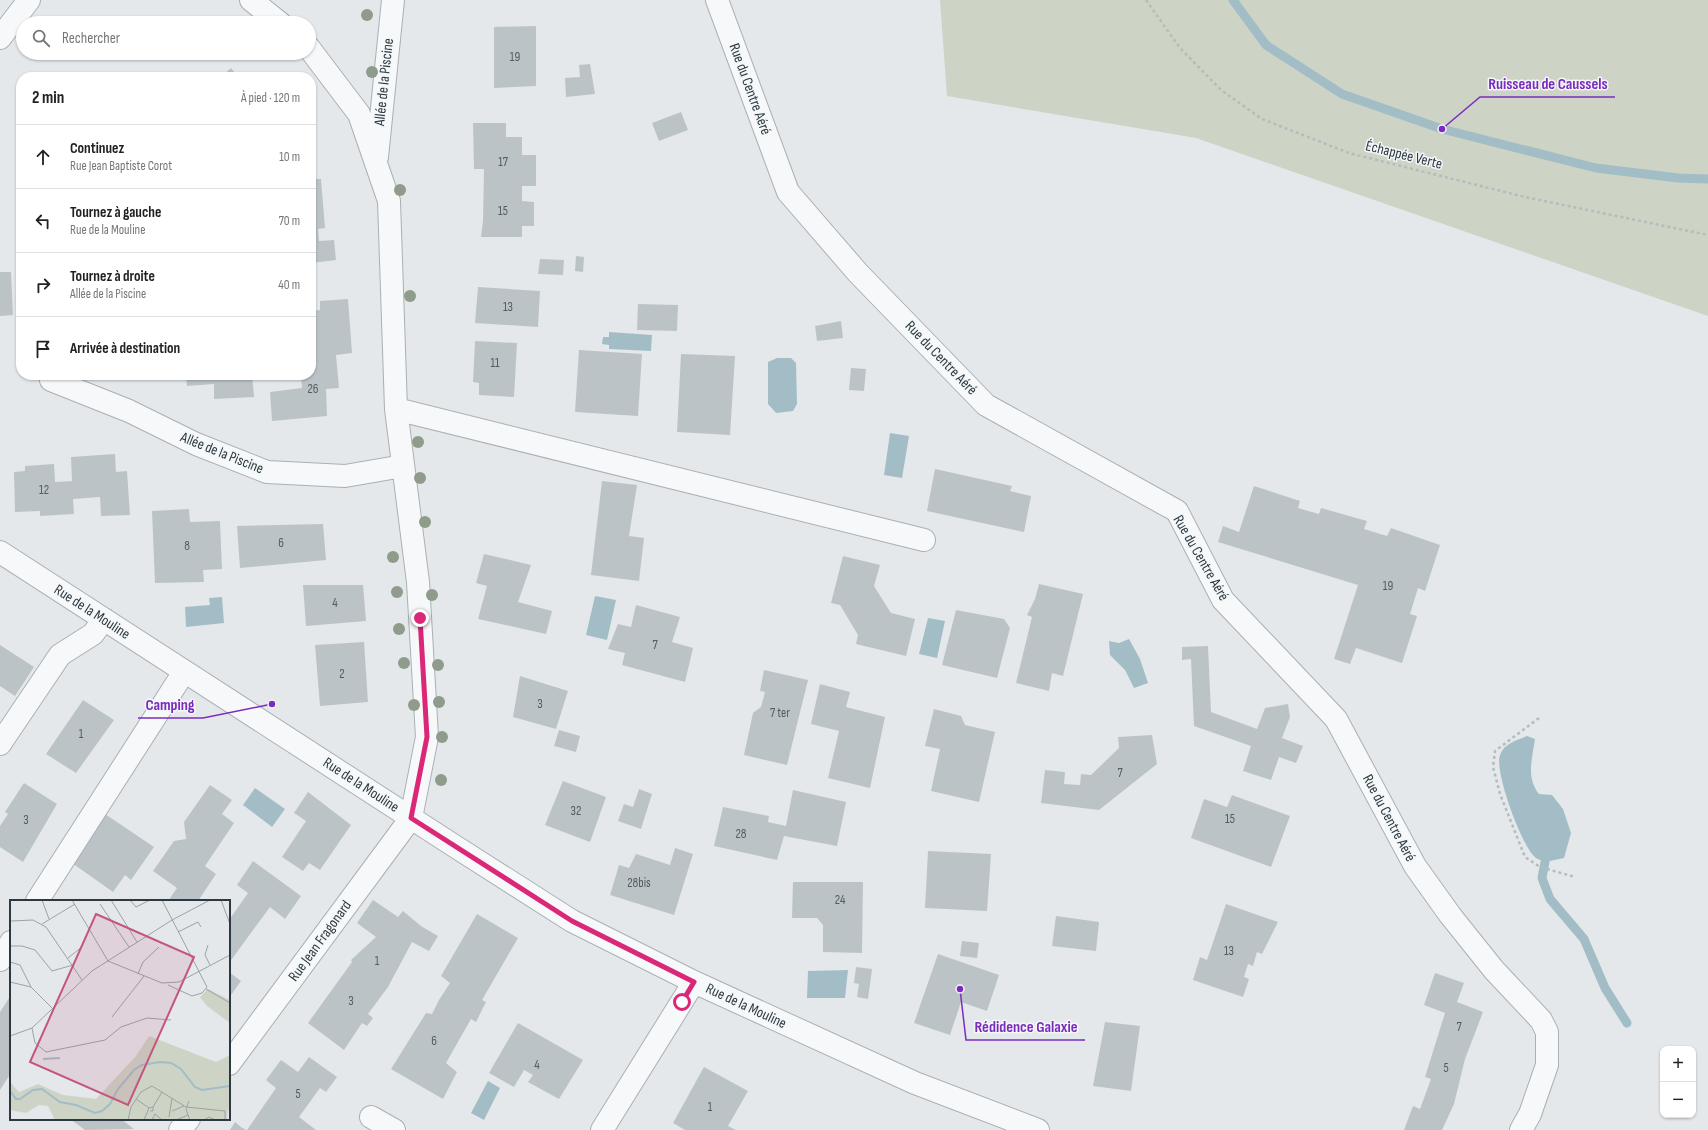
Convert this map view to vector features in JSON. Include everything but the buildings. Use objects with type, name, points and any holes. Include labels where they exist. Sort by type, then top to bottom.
[{"type":"street","points":[[17,16],[29,0]]},
{"type":"street","points":[[251,0],[271,16]]},
{"type":"street","name":"Allée de la Piscine","points":[[376,164],[393,0]]},
{"type":"street","name":"Rue du Centre Aéré","points":[[717,0],[788,192],[858,273],[986,405],[1177,511],[1223,600],[1336,719],[1415,866],[1450,915],[1489,964],[1541,1020],[1547,1032],[1547,1065],[1530,1114],[1522,1130]]},
{"type":"street","points":[[0,38],[16,17]]},
{"type":"street","name":"Allée de la Piscine","points":[[316,57],[359,114],[389,201],[396,409],[418,582],[427,737],[411,818]]},
{"type":"street","name":"Allée de la Piscine","points":[[51,380],[129,411],[196,444],[267,472],[346,476],[403,466]]},
{"type":"street","points":[[396,409],[924,540]]},
{"type":"street","name":"Rue de la Mouline","points":[[0,552],[572,921],[694,982],[915,1083],[1038,1130]]},
{"type":"street","points":[[0,744],[60,655],[93,634],[104,619]]},
{"type":"street","points":[[39,900],[184,672]]},
{"type":"street","name":"Rue Jean Fragonard","points":[[230,1063],[411,818]]},
{"type":"street","points":[[0,960],[10,944]]},
{"type":"street","points":[[602,1130],[694,982]]},
{"type":"street","points":[[371,1117],[394,1130]]},
{"type":"street","points":[[180,1130],[187,1120]]},
{"type":"path","name":"Échappée Verte","points":[[1146,0],[1180,48],[1221,90],[1262,119],[1357,154],[1524,197],[1708,235]]},
{"type":"path","points":[[1538,718],[1508,740],[1495,752],[1493,767],[1500,794],[1525,857],[1540,867],[1575,877]]},
{"type":"shaded area","points":[[940,0],[1708,0],[1708,316],[1196,138],[947,96]]},
{"type":"water","points":[[609,332],[652,335],[651,351],[609,349],[609,345],[602,344],[603,337],[609,337]]},
{"type":"water","points":[[777,358],[791,358],[796,363],[797,404],[793,411],[776,413],[768,404],[768,362]]},
{"type":"water","points":[[890,433],[909,436],[902,478],[884,475]]},
{"type":"water","points":[[595,596],[616,600],[607,640],[586,635]]},
{"type":"water","points":[[222,597],[224,623],[186,627],[185,607],[210,605],[209,598]]},
{"type":"water","points":[[928,618],[945,621],[937,658],[919,654]]},
{"type":"water","points":[[1129,639],[1140,659],[1148,683],[1134,688],[1125,670],[1110,655],[1109,641],[1119,643]]},
{"type":"water","points":[[1527,736],[1535,739],[1531,775],[1535,788],[1539,794],[1552,795],[1563,809],[1571,833],[1564,858],[1545,862],[1535,857],[1522,837],[1505,791],[1499,763],[1500,755],[1504,748],[1508,745]]},
{"type":"water","points":[[255,788],[285,809],[272,827],[243,805]]},
{"type":"water","points":[[848,970],[845,998],[807,998],[808,971]]},
{"type":"water","points":[[488,1081],[500,1088],[484,1120],[471,1113]]},
{"type":"waterway","points":[[1233,0],[1266,45],[1342,94],[1442,129],[1596,168],[1678,178],[1708,179]]},
{"type":"waterway","points":[[1545,862],[1542,878],[1550,899],[1584,939],[1605,988],[1627,1023]]},
{"type":"place","name":"Ruisseau de Caussels","points":[[1442,129]]},
{"type":"place","name":"Camping","points":[[272,704]]},
{"type":"place","name":"Rédidence Galaxie","points":[[960,989]]},
{"type":"route","points":[[420,618],[427,737],[411,818],[572,921],[694,982],[682,1002]]}]
